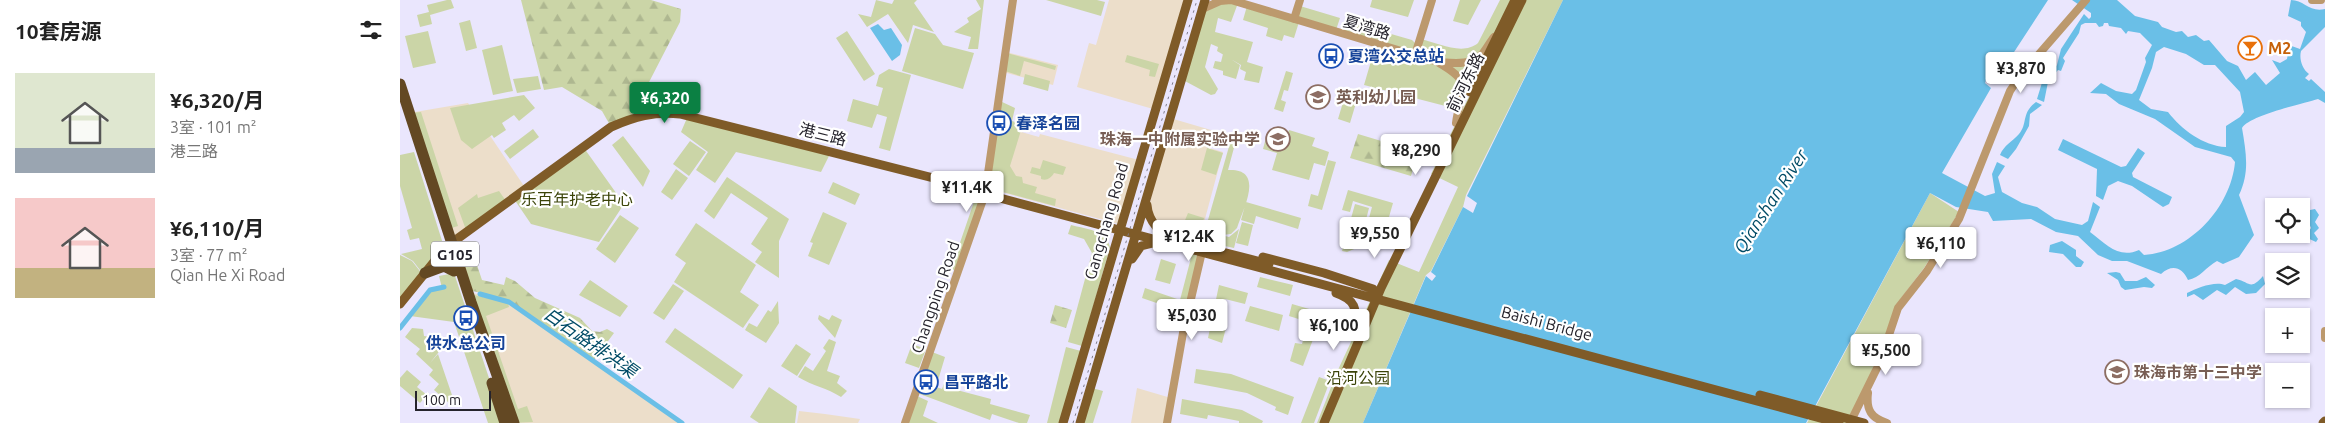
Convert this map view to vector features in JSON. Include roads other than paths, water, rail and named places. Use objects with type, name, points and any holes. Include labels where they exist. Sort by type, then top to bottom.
[{"type":"highway","name":"G105","points":[[400,84],[449,245],[454,271],[505,423]]},
{"type":"highway","name":"G105","points":[[400,109],[514,423]]},
{"type":"highway","points":[[425,273],[441,266],[447,266],[454,271]]},
{"type":"main road","name":"Gangchang Road","points":[[1080,423],[1205,0]]},
{"type":"main road","name":"前河东路","points":[[1317,423],[1373,289],[1456,124],[1515,0]]},
{"type":"main road","name":"前河东路","points":[[1324,423],[1380,288],[1522,0]]},
{"type":"main road","name":"Gangchang Road","points":[[1063,423],[1187,1]]},
{"type":"main road","name":"港三路","points":[[400,304],[449,245],[611,128],[635,117],[664,112],[680,114],[983,190],[1098,224],[1137,232],[1162,242],[1176,243]]},
{"type":"main road","points":[[983,190],[1121,228]]},
{"type":"main road","points":[[1146,201],[1149,218],[1155,225],[1176,243],[1201,256],[1350,299],[1354,305],[1356,328]]},
{"type":"main road","points":[[1098,224],[1109,232],[1115,247]]},
{"type":"main road","points":[[1137,232],[1223,255]]},
{"type":"main road","points":[[1176,243],[1192,240],[1212,244],[1324,273],[1373,289]]},
{"type":"main road","points":[[1126,268],[1142,246],[1162,242]]},
{"type":"main road","name":"Baishi Bridge","points":[[1223,255],[1839,423]]},
{"type":"main road","name":"Baishi Bridge","points":[[1223,255],[1864,423]]},
{"type":"street","name":"Changping Road","points":[[905,423],[983,190],[1013,0]]},
{"type":"street","points":[[1202,10],[1220,1],[1231,0]]},
{"type":"street","name":"夏湾路","points":[[1231,0],[1438,62]]},
{"type":"street","points":[[1294,19],[1300,0]]},
{"type":"street","points":[[1415,56],[1432,0]]},
{"type":"street","points":[[1850,423],[1868,390],[1898,308],[1927,272],[1962,210],[2010,91],[2020,76],[2086,0]]},
{"type":"street","points":[[2312,0],[2321,0]]},
{"type":"street","points":[[1438,62],[1455,64],[1472,60],[1482,54],[1499,32]]},
{"type":"street","points":[[1438,62],[1456,73],[1463,82],[1464,93],[1458,109],[1456,124]]},
{"type":"street","points":[[1167,423],[1182,333],[1201,256]]},
{"type":"street","points":[[2325,331],[2325,338]]},
{"type":"street","points":[[1868,390],[1869,412],[1885,422]]},
{"type":"street","points":[[1872,423],[1885,422]]},
{"type":"water","name":"Qianshan River","points":[[1563,0],[2048,0],[2001,72],[1994,68],[1989,71],[1985,83],[1991,88],[1942,173],[1985,196],[1995,193],[1992,174],[1997,162],[2005,166],[1998,177],[2002,192],[2022,203],[2037,207],[2055,219],[2082,225],[2088,221],[2093,202],[2100,207],[2090,232],[2108,246],[2125,253],[2139,250],[2144,255],[2161,252],[2177,246],[2192,236],[2217,210],[2226,195],[2232,179],[2235,162],[2231,157],[2195,147],[2155,119],[2119,104],[2106,94],[2090,93],[2101,83],[2116,91],[2132,94],[2136,90],[2146,62],[2145,58],[2152,45],[2140,33],[2128,31],[2126,34],[2121,28],[2109,26],[2108,23],[2104,23],[2103,26],[2099,27],[2096,23],[2081,25],[2079,33],[2063,58],[2065,61],[2061,71],[2058,70],[2048,82],[2044,102],[2037,99],[2044,76],[2047,77],[2057,65],[2061,49],[2084,14],[2089,19],[2091,17],[2091,13],[2072,0],[2117,0],[2135,16],[2158,22],[2162,27],[2176,32],[2182,31],[2188,37],[2196,35],[2204,41],[2209,40],[2227,61],[2238,66],[2246,80],[2255,72],[2266,85],[2280,73],[2272,60],[2280,63],[2287,59],[2288,53],[2284,48],[2286,44],[2300,49],[2306,32],[2301,26],[2301,22],[2288,16],[2291,0],[2311,8],[2325,9],[2325,27],[2301,51],[2300,57],[2303,67],[2309,74],[2305,78],[2309,81],[2311,79],[2325,92],[2325,103],[2318,99],[2277,110],[2247,123],[2242,128],[2246,154],[2246,170],[2239,195],[2254,235],[2239,257],[2223,264],[2217,261],[2196,277],[2188,280],[2183,272],[2176,268],[2169,269],[2161,274],[2127,261],[2112,261],[2098,255],[2078,236],[2056,232],[2031,219],[1993,221],[1988,212],[1956,207],[1930,193],[1806,423],[1363,423],[1426,276],[1432,281],[1436,276],[1431,272],[1463,207],[1473,213],[1477,203],[1467,196]],"holes":[[[2164,47],[2186,54],[2204,65],[2215,65],[2240,92],[2244,112],[2226,126],[2226,147],[2209,144],[2193,136],[2168,112],[2151,109],[2139,100],[2152,68],[2156,52]]]},
{"type":"water","points":[[878,24],[884,30],[891,28],[902,45],[900,55],[892,61],[870,28]]},
{"type":"water","points":[[2036,102],[2042,105],[2030,114],[2029,126],[2016,149],[2008,159],[2000,155],[2022,130],[2028,110]]},
{"type":"water","points":[[2063,139],[2121,167],[2126,166],[2138,148],[2145,153],[2132,173],[2133,177],[2172,197],[2169,204],[2163,207],[2132,186],[2118,181],[2108,186],[2103,200],[2096,196],[2097,169],[2058,150]]},
{"type":"water","points":[[2315,209],[2319,215],[2315,222],[2319,228],[2314,233],[2318,239],[2316,242],[2310,239],[2310,210]]},
{"type":"water","points":[[2062,241],[2076,250],[2076,256],[2084,262],[2081,267],[2076,267],[2063,254],[2049,252],[2050,245]]},
{"type":"water","points":[[2107,273],[2120,273],[2125,281],[2137,281],[2146,277],[2155,285],[2152,288],[2144,287],[2125,290],[2121,287],[2118,280]]},
{"type":"water","points":[[2263,276],[2265,284],[2256,293],[2246,294],[2235,287],[2226,295],[2217,290],[2203,300],[2194,294],[2187,297],[2187,293],[2196,289],[2216,284],[2225,285],[2236,279],[2250,284],[2259,281]]},
{"type":"waterway","name":"白石路排洪渠","points":[[400,328],[430,290],[444,287]]},
{"type":"waterway","name":"白石路排洪渠","points":[[480,294],[509,302],[682,423]]},
{"type":"railway","points":[[1073,423],[1197,0]]},
{"type":"place","name":"M2","points":[[2250,48]]},
{"type":"place","name":"夏湾公交总站","points":[[1331,56]]},
{"type":"place","name":"英利幼儿园","points":[[1318,97]]},
{"type":"place","name":"春泽名园","points":[[999,123]]},
{"type":"place","name":"珠海一中附属实验中学","points":[[1278,139]]},
{"type":"place","name":"供水总公司","points":[[466,318]]},
{"type":"place","name":"珠海市第十三中学","points":[[2117,372]]},
{"type":"place","name":"昌平路北","points":[[926,382]]},
{"type":"park label","name":"乐百年护老中心","points":[[577,199]]},
{"type":"park label","name":"沿河公园","points":[[1358,378]]}]
